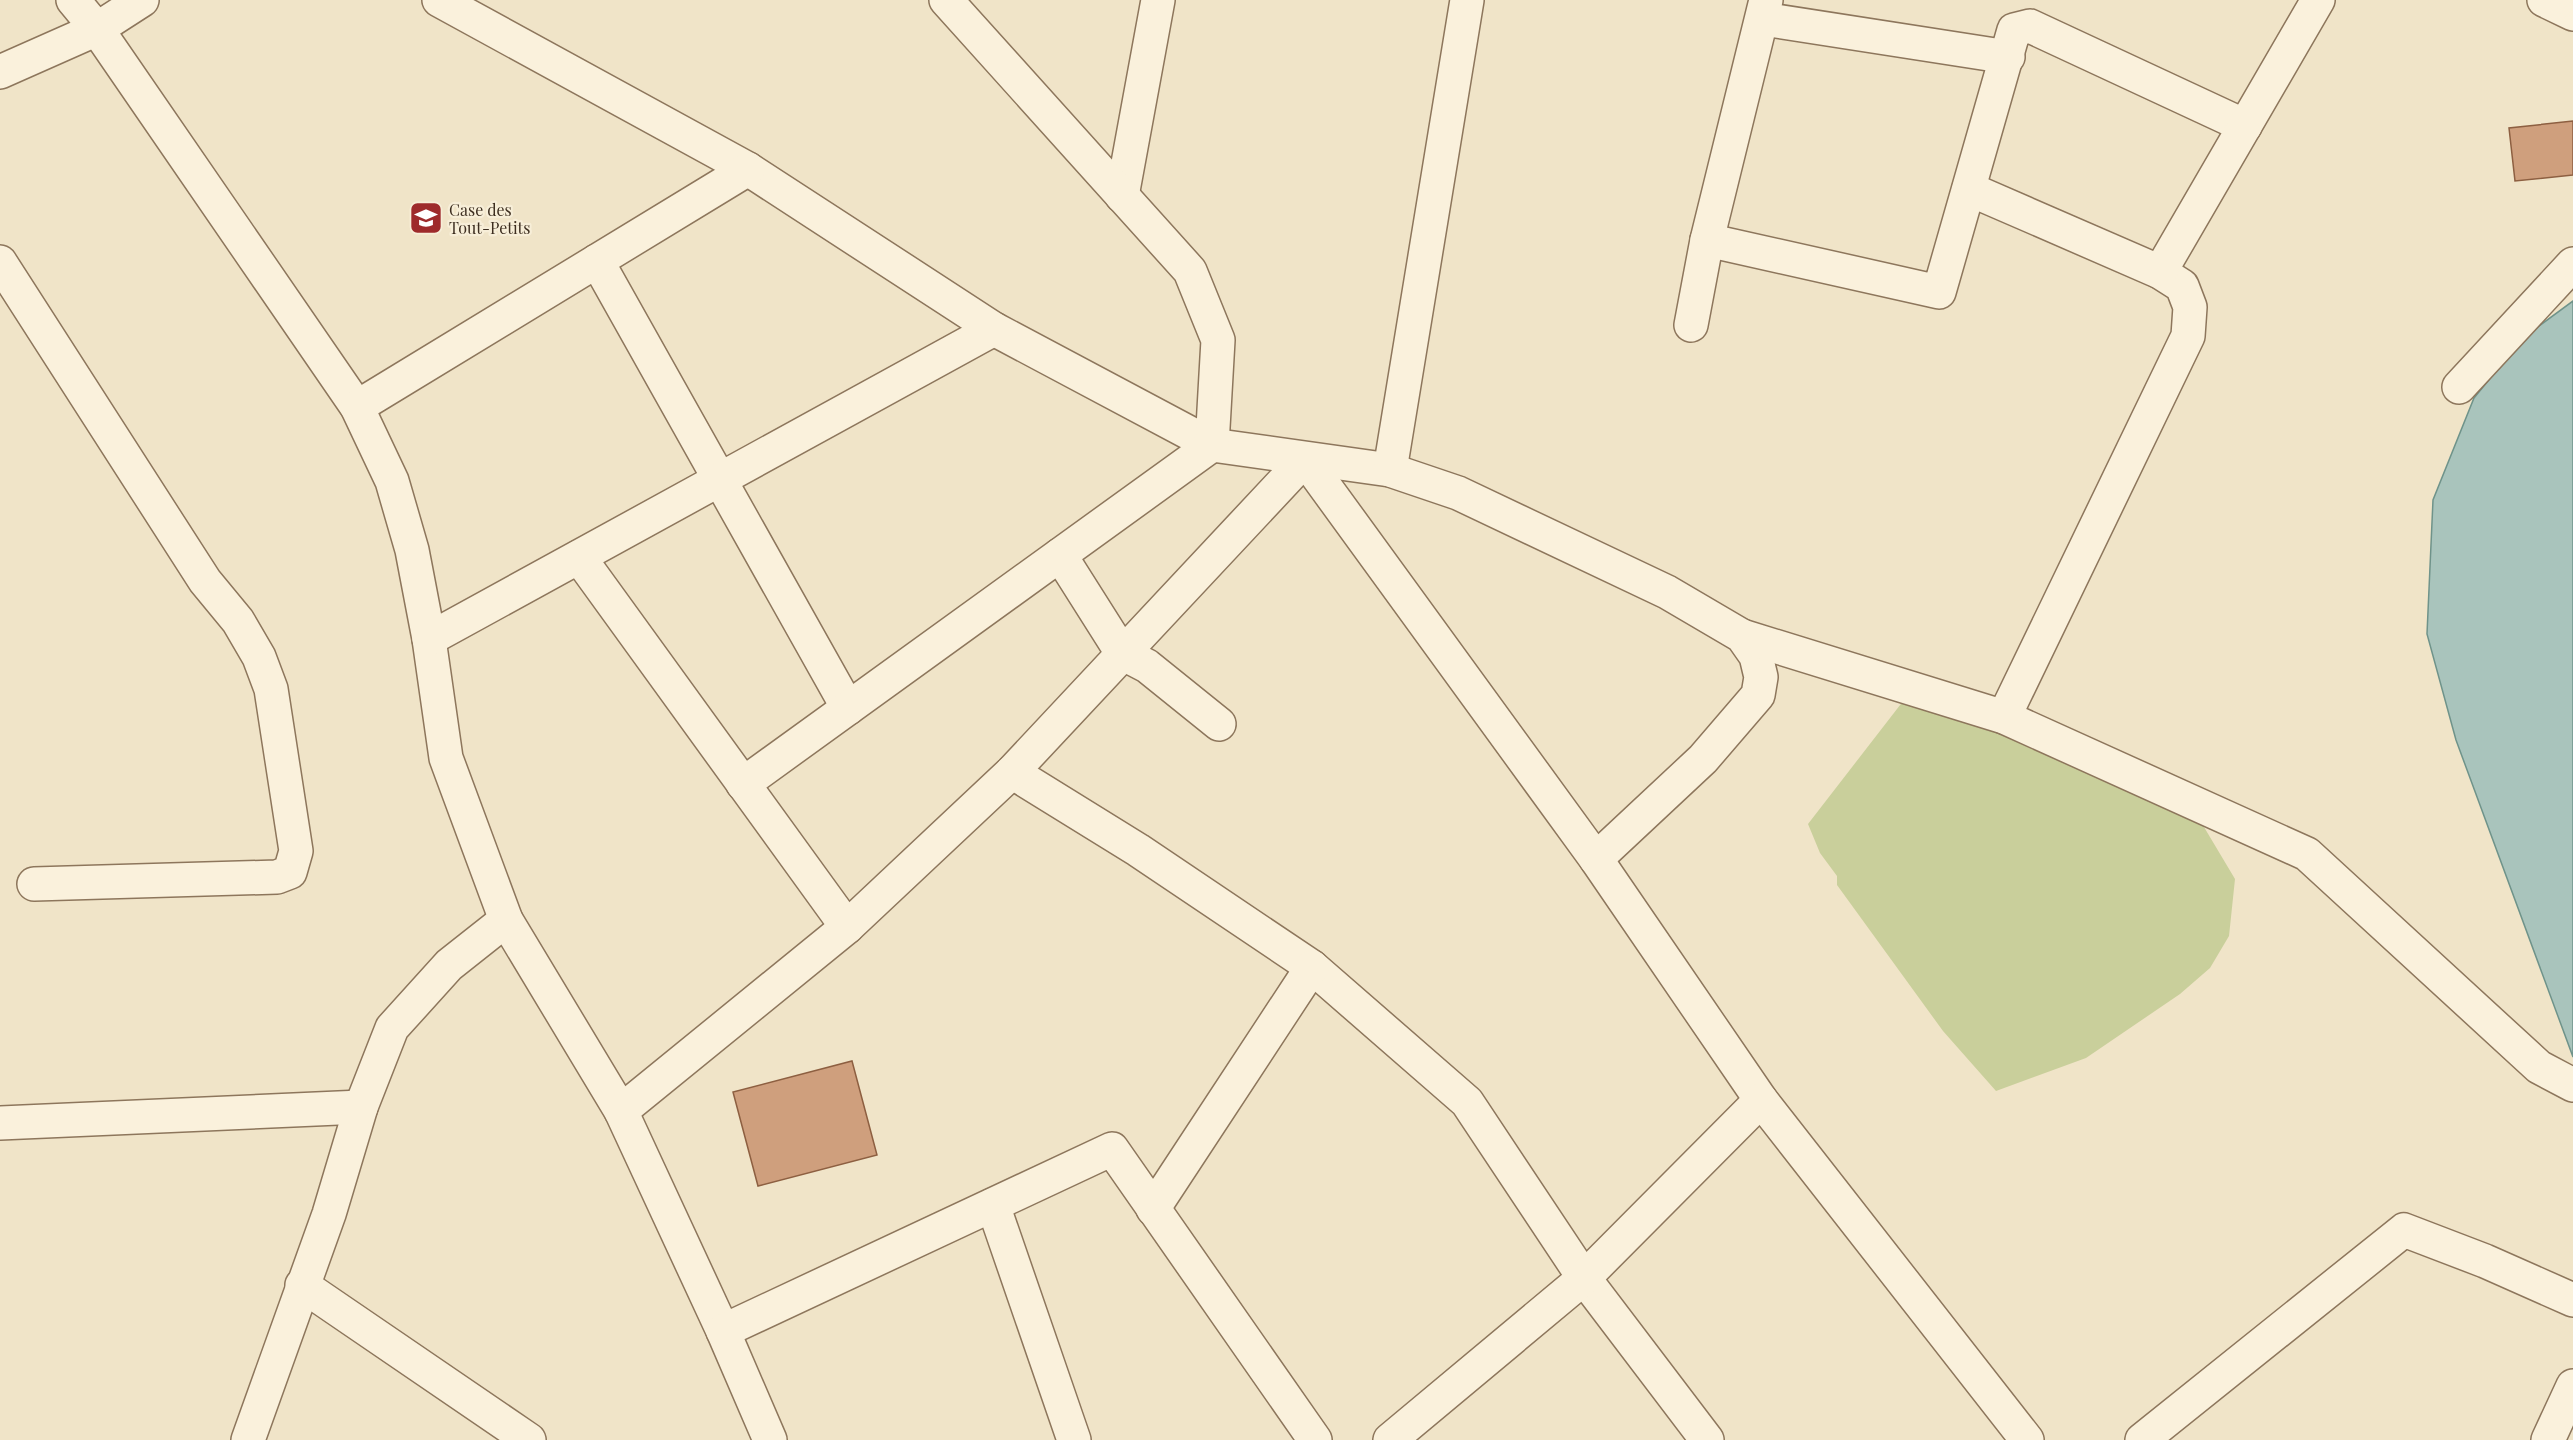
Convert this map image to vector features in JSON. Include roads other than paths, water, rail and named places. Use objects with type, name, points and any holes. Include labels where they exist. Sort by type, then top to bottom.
[{"type":"street","points":[[72,0],[97,29],[357,408],[392,481],[412,550],[429,639],[446,758],[506,920],[621,1111],[723,1331],[770,1440]]},
{"type":"street","points":[[0,72],[97,29],[142,0]]},
{"type":"street","points":[[439,0],[748,168],[994,328],[1212,445],[1390,470],[1458,493],[1666,592],[1742,636],[2004,717],[2307,854],[2539,1067],[2573,1085]]},
{"type":"street","points":[[1122,196],[1158,0]]},
{"type":"street","points":[[1390,470],[1467,0]]},
{"type":"street","points":[[2160,272],[2318,0]]},
{"type":"street","points":[[2544,0],[2573,14]]},
{"type":"street","points":[[957,4],[1122,196],[1190,271],[1218,340],[1212,445]]},
{"type":"street","points":[[1691,325],[1707,240],[1765,9],[2008,57]]},
{"type":"street","points":[[1707,240],[1939,292],[2014,30],[2030,26],[2245,126]]},
{"type":"street","points":[[357,408],[748,168]]},
{"type":"street","points":[[1969,189],[2160,272],[2182,286],[2190,307],[2188,336],[2004,717]]},
{"type":"street","points":[[597,261],[848,708]]},
{"type":"street","points":[[0,262],[205,581],[238,621],[259,657],[271,689],[296,851],[290,872],[277,877],[34,884]]},
{"type":"street","points":[[2458,387],[2573,264]]},
{"type":"street","points":[[429,639],[994,328]]},
{"type":"street","points":[[743,784],[1212,445]]},
{"type":"street","points":[[621,1111],[847,927],[1012,772],[1305,459]]},
{"type":"street","points":[[1305,459],[1596,859],[1761,1100],[2027,1440]]},
{"type":"street","points":[[1060,555],[1122,653],[1147,666],[1219,724]]},
{"type":"street","points":[[579,557],[847,927]]},
{"type":"street","points":[[1596,859],[1703,759],[1758,695],[1761,677],[1756,656],[1742,636]]},
{"type":"street","points":[[1012,772],[1138,850],[1312,967],[1467,1102],[1584,1278],[1707,1440]]},
{"type":"street","points":[[248,1440],[329,1214],[361,1107],[392,1028],[449,964],[506,920]]},
{"type":"street","points":[[1153,1209],[1312,967]]},
{"type":"street","points":[[1390,1440],[1584,1278],[1761,1100]]},
{"type":"street","points":[[0,1123],[361,1107]]},
{"type":"street","points":[[723,1331],[1112,1149],[1315,1440]]},
{"type":"street","points":[[993,1205],[1074,1440]]},
{"type":"street","points":[[2142,1440],[2404,1230],[2485,1261],[2573,1300]]},
{"type":"street","points":[[302,1285],[529,1440]]},
{"type":"street","points":[[2548,1440],[2573,1386]]},
{"type":"water","points":[[2573,301],[2573,1057],[2456,740],[2427,634],[2433,500],[2474,398],[2524,337]]},
{"type":"place","name":"Case des Tout-Petits","points":[[426,218]]}]
